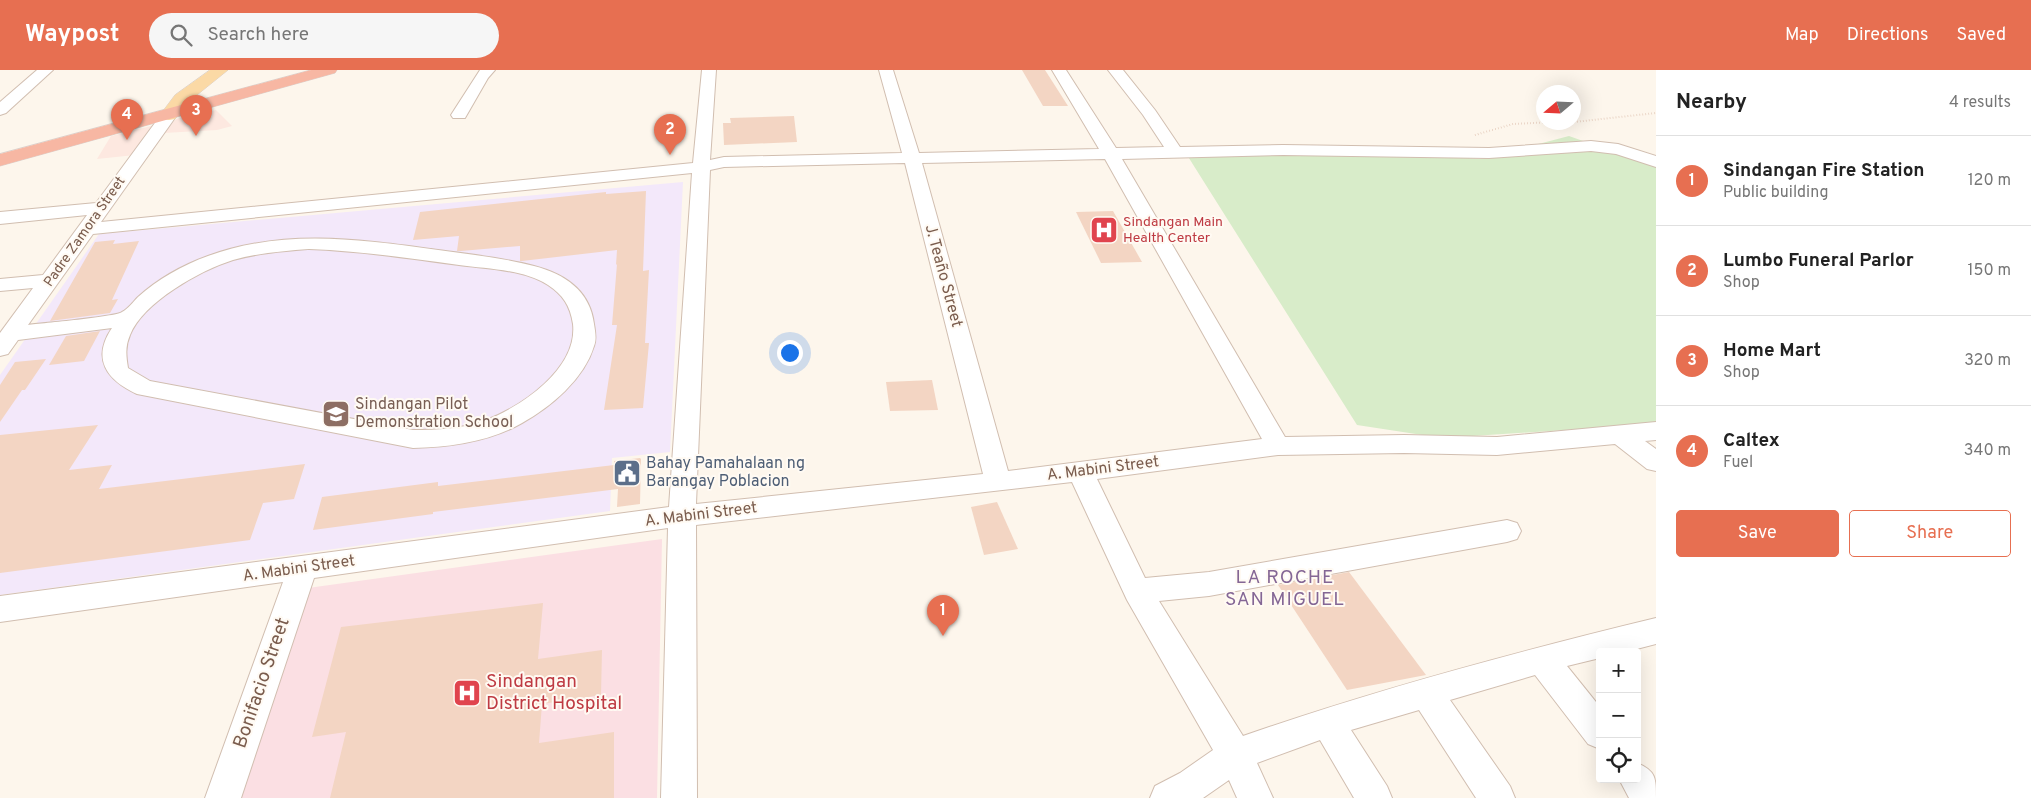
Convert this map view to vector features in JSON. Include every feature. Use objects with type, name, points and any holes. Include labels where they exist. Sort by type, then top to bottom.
[{"type":"highway","points":[[0,160],[329,70]]},
{"type":"main road","points":[[169,115],[181,99],[191,90],[220,70]]},
{"type":"street","points":[[0,110],[46,70]]},
{"type":"street","points":[[458,115],[482,76],[488,70]]},
{"type":"street","points":[[679,798],[682,516],[701,166],[709,70]]},
{"type":"street","name":"J. Teaño Street","points":[[886,70],[912,158],[998,482]]},
{"type":"street","points":[[1059,70],[1110,153],[1278,446]]},
{"type":"street","points":[[1115,70],[1149,113],[1175,152]]},
{"type":"street","name":"Padre Zamora Street","points":[[6,342],[169,115]]},
{"type":"street","points":[[88,229],[701,166],[724,162],[1283,150],[1345,152],[1405,150],[1489,153],[1591,146],[1618,149],[1656,162]]},
{"type":"street","points":[[0,218],[101,208]]},
{"type":"street","points":[[6,342],[128,319],[149,298],[181,277],[214,260],[285,244],[346,244],[503,265],[549,277],[568,290],[579,303],[585,332],[583,347],[572,366],[552,389],[530,406],[502,423],[473,433],[438,439],[413,438],[145,388],[131,382],[117,370],[114,356],[115,339],[128,319]]},
{"type":"street","points":[[0,285],[51,280]]},
{"type":"street","name":"A. Mabini Street","points":[[0,609],[682,516],[998,482],[1278,446],[1404,444],[1497,446],[1622,436],[1656,431]]},
{"type":"street","points":[[1622,436],[1656,462]]},
{"type":"street","points":[[1080,472],[1137,592],[1235,754],[1255,798]]},
{"type":"street","points":[[1137,592],[1209,584],[1507,530]]},
{"type":"street","name":"Bonifacio Street","points":[[223,798],[302,569]]},
{"type":"street","points":[[1168,798],[1192,785],[1235,754],[1326,722],[1542,658],[1656,631]]},
{"type":"street","points":[[1542,658],[1596,728]]},
{"type":"street","points":[[1425,692],[1497,798]]},
{"type":"street","points":[[1326,722],[1374,798]]},
{"type":"street","points":[[1639,783],[1650,798]]},
{"type":"path","points":[[1581,121],[1656,113]]},
{"type":"path","points":[[1467,138],[1512,124],[1536,123]]},
{"type":"shaded area","points":[[216,110],[232,126],[217,130],[164,133],[176,119]]},
{"type":"shaded area","points":[[159,124],[135,155],[97,159],[111,136]]},
{"type":"shaded area","name":"Sindangan Pilot Demonstration School","points":[[683,182],[670,452],[612,458],[610,511],[0,595],[0,375],[99,234]]},
{"type":"shaded area","name":"Sindangan District Hospital","points":[[662,539],[657,798],[241,798],[308,588]]},
{"type":"green space","points":[[1569,136],[1656,167],[1656,424],[1442,438],[1357,425],[1187,155],[1410,153],[1480,159]]},
{"type":"building","points":[[1022,70],[1045,70],[1068,106],[1043,106]]},
{"type":"building","points":[[794,116],[797,142],[724,145],[723,123],[731,123],[730,118]]},
{"type":"building","points":[[646,191],[643,271],[649,270],[645,343],[649,343],[643,408],[604,410],[617,325],[612,325],[617,250],[520,261],[520,246],[457,251],[459,236],[413,240],[420,212],[606,192],[606,194]]},
{"type":"building","name":"Sindangan Main Health Center","points":[[1113,211],[1142,262],[1101,263],[1076,212]]},
{"type":"building","points":[[115,240],[113,244],[139,241],[112,300],[118,299],[110,313],[50,321],[95,242]]},
{"type":"building","points":[[100,331],[84,361],[49,365],[66,336]]},
{"type":"building","points":[[46,359],[0,422],[0,385],[15,362]]},
{"type":"building","points":[[932,380],[938,410],[890,411],[886,382]]},
{"type":"building","points":[[98,425],[69,470],[112,465],[99,489],[305,464],[294,499],[263,503],[250,540],[0,573],[0,435]]},
{"type":"building","points":[[640,458],[640,504],[617,507],[618,489],[433,512],[433,514],[313,530],[322,497],[438,482],[438,486],[614,465],[614,461]]},
{"type":"building","points":[[997,502],[1018,549],[984,555],[971,507]]},
{"type":"building","points":[[1349,572],[1426,675],[1347,690],[1278,585]]},
{"type":"building","points":[[543,603],[538,659],[602,650],[601,695],[542,704],[539,743],[614,732],[614,798],[330,798],[346,732],[312,737],[341,627]]},
{"type":"place","name":"Home Mart","points":[[196,136]]},
{"type":"place","name":"Caltex","points":[[127,140]]},
{"type":"place","name":"Lumbo Funeral Parlor","points":[[670,155]]},
{"type":"place","name":"Sindangan Main Health Center","points":[[1104,230]]},
{"type":"place","name":"Sindangan Pilot Demonstration School","points":[[336,414]]},
{"type":"place","name":"Bahay Pamahalaan ng Barangay Poblacion","points":[[627,473]]},
{"type":"place","name":"Sindangan Fire Station","points":[[943,636]]},
{"type":"place","name":"Sindangan District Hospital","points":[[467,693]]},
{"type":"district","name":"LA ROCHE SAN MIGUEL","points":[[1285,589]]}]
